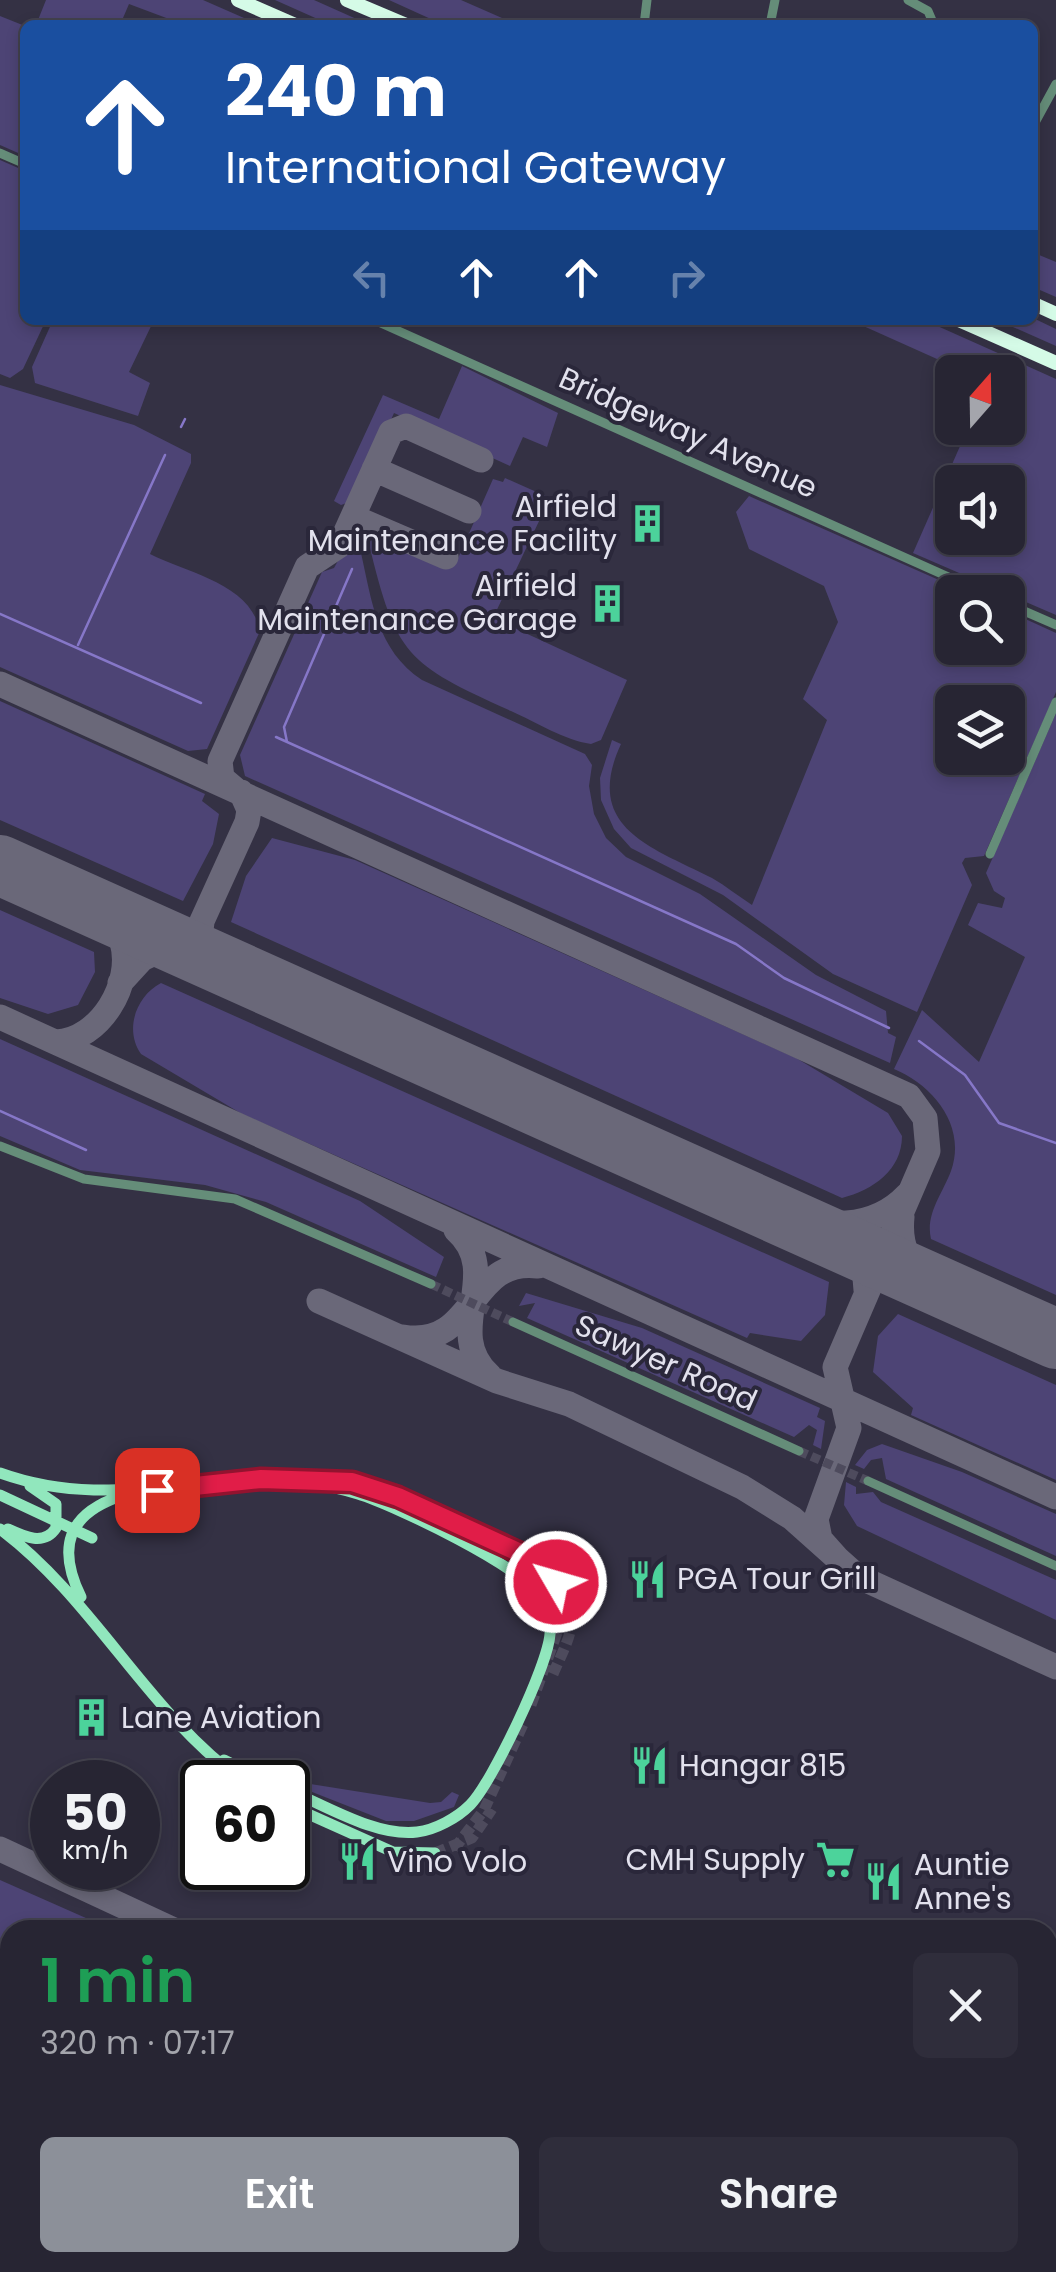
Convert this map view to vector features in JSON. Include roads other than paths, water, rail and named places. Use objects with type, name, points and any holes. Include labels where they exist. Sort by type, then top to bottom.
[{"type":"highway","points":[[238,0],[284,20]]},
{"type":"highway","points":[[350,0],[394,20]]},
{"type":"highway","points":[[971,325],[1056,363]]},
{"type":"main road","points":[[0,1473],[54,1501],[58,1526],[49,1536],[38,1539],[0,1526]]},
{"type":"main road","points":[[16,1479],[89,1492],[140,1492],[261,1479],[335,1479],[387,1493],[526,1556],[556,1582]]},
{"type":"main road","points":[[261,1479],[318,1484],[385,1504],[522,1576],[545,1606],[550,1640],[532,1687],[484,1787],[467,1809],[426,1830],[401,1832],[310,1798]]},
{"type":"main road","points":[[90,1614],[70,1572],[72,1533],[92,1508],[140,1492]]},
{"type":"main road","points":[[0,1495],[92,1538]]},
{"type":"main road","points":[[0,1526],[50,1570],[189,1733],[219,1760]]},
{"type":"main road","points":[[189,1733],[226,1760]]},
{"type":"main road","points":[[310,1815],[393,1852],[435,1853]]},
{"type":"street","points":[[908,0],[932,20]]},
{"type":"street","points":[[1038,117],[1056,84]]},
{"type":"street","name":"Bridgeway Avenue","points":[[385,325],[944,575]]},
{"type":"street","points":[[1025,611],[1056,625]]},
{"type":"street","points":[[990,854],[1056,702]]},
{"type":"street","points":[[0,1146],[84,1180],[235,1199],[431,1284]]},
{"type":"street","name":"Sawyer Road","points":[[513,1322],[799,1450]]},
{"type":"street","points":[[868,1482],[1056,1566]]},
{"type":"waterway","points":[[181,427],[185,419]]},
{"type":"waterway","points":[[78,645],[165,455]]},
{"type":"waterway","points":[[287,742],[284,727],[352,569]]},
{"type":"waterway","points":[[0,614],[201,703]]},
{"type":"waterway","points":[[276,737],[736,944],[784,978],[889,1028]]},
{"type":"waterway","points":[[919,1041],[965,1075],[999,1123],[1056,1143]]},
{"type":"waterway","points":[[0,1111],[86,1150]]},
{"type":"tunnel","points":[[431,1284],[513,1322]]},
{"type":"tunnel","points":[[799,1451],[868,1481]]},
{"type":"tunnel","points":[[408,1506],[505,1550]]},
{"type":"tunnel","points":[[531,1705],[564,1613],[564,1601],[545,1576]]},
{"type":"tunnel","points":[[553,1674],[572,1624],[565,1593]]},
{"type":"tunnel","points":[[454,1849],[484,1810],[524,1722]]},
{"type":"tunnel","points":[[435,1853],[472,1838],[492,1809]]},
{"type":"place","name":"Airfield Maintenance Facility","points":[[647,524]]},
{"type":"place","name":"Airfield Maintenance Garage","points":[[607,603]]},
{"type":"place","name":"PGA Tour Grill","points":[[647,1579]]},
{"type":"place","name":"Lane Aviation","points":[[91,1718]]},
{"type":"place","name":"Hangar 815","points":[[649,1766]]},
{"type":"place","name":"CMH Supply","points":[[835,1860]]},
{"type":"place","name":"Vino Volo","points":[[357,1862]]},
{"type":"place","name":"Auntie Anne's","points":[[884,1882]]}]
